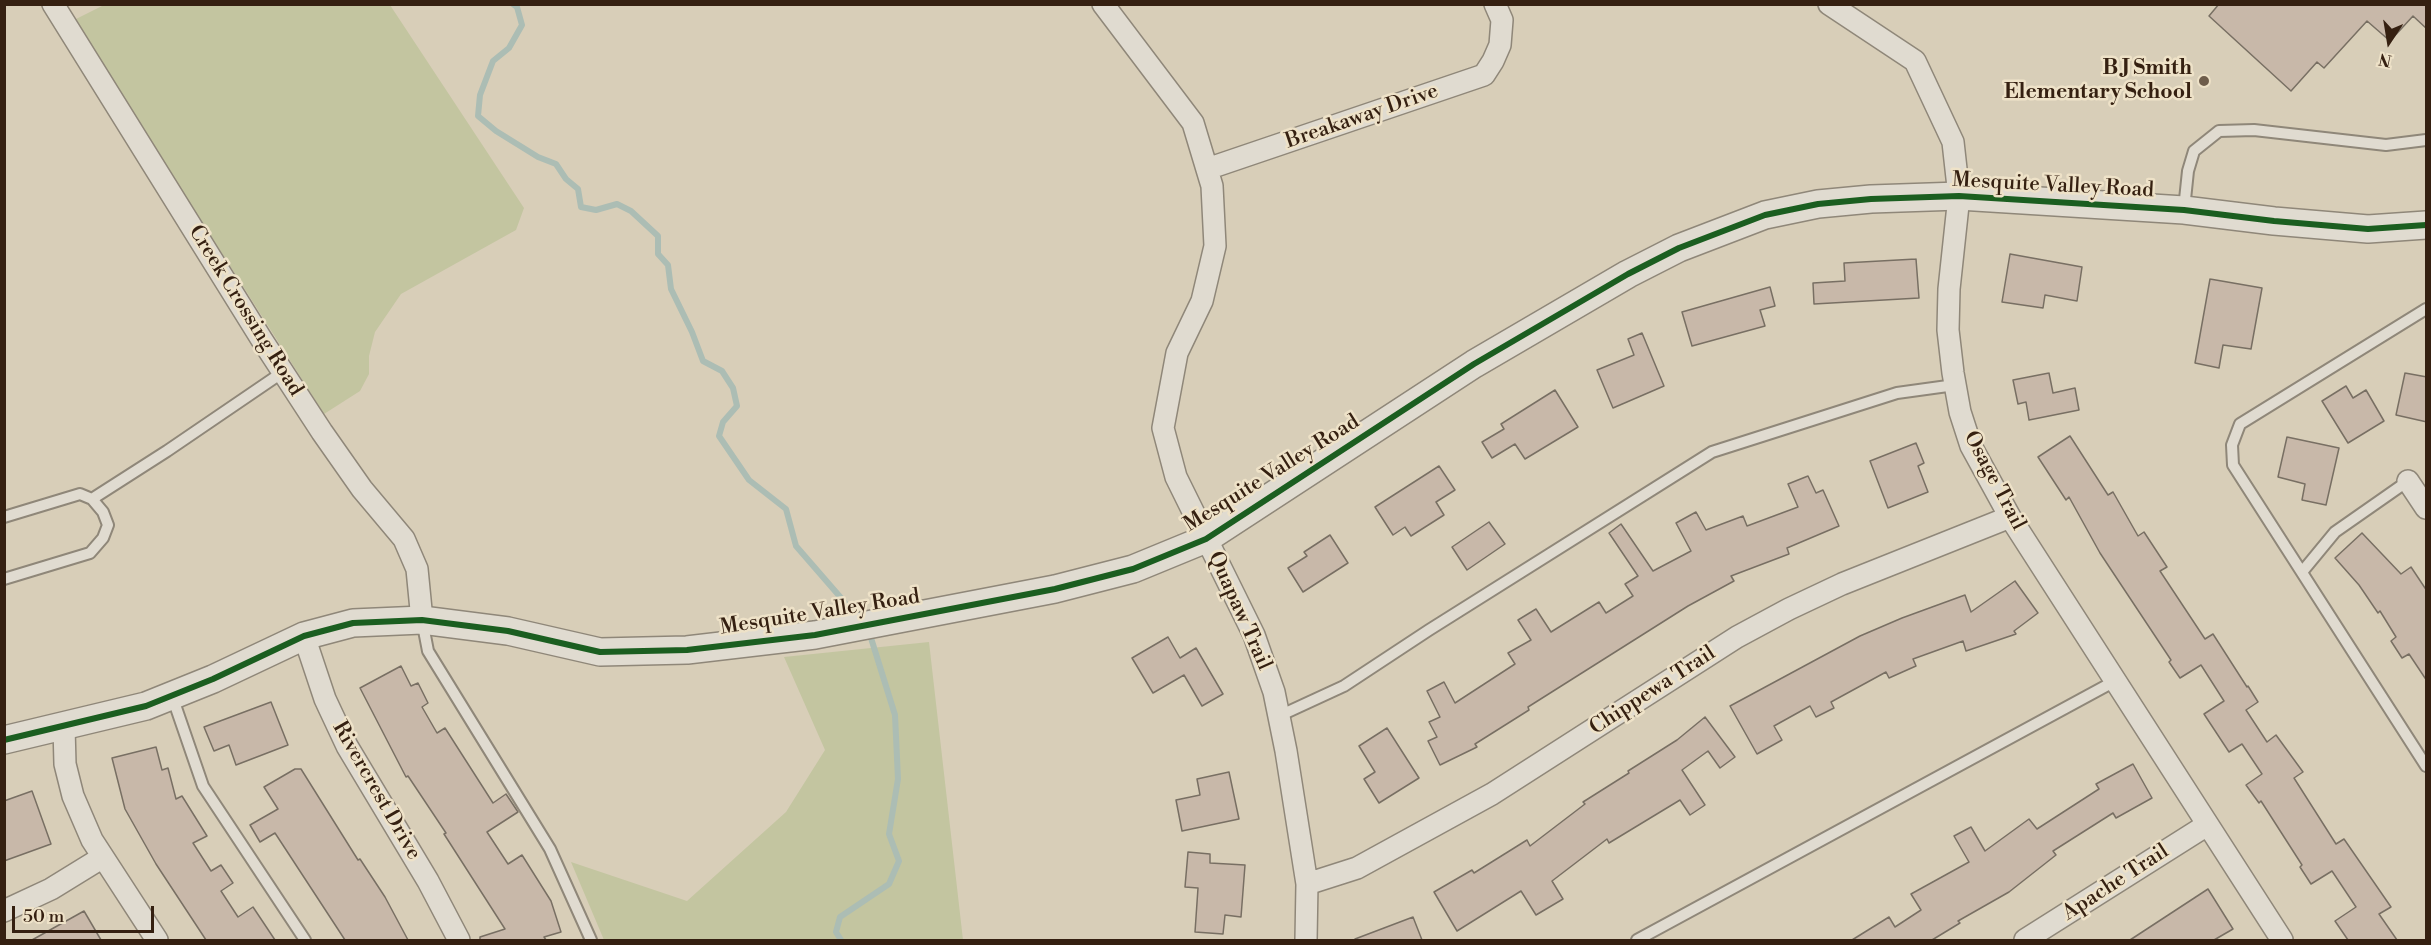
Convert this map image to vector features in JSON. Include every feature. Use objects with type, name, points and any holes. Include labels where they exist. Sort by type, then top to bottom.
[{"type":"street","name":"Creek Crossing Road","points":[[53,4],[283,372],[362,489],[404,539],[417,569],[422,620]]},
{"type":"street","name":"Quapaw Trail","points":[[1103,4],[1193,123],[1212,186],[1215,246],[1202,301],[1177,353],[1163,428],[1176,477],[1254,635],[1274,692],[1300,831],[1307,884],[1306,940]]},
{"type":"street","name":"Breakaway Drive","points":[[1207,169],[1484,75],[1493,62],[1500,45],[1502,20],[1495,4]]},
{"type":"street","name":"Osage Trail","points":[[1829,4],[1915,61],[1953,142],[1959,196],[1949,289],[1948,330],[1960,412],[1971,446],[2010,516],[2282,940]]},
{"type":"street","name":"Mesquite Valley Road","points":[[4,740],[146,706],[304,636],[353,623],[422,620],[508,631],[600,652],[687,650],[814,635],[1055,589],[1133,569],[1206,538],[1474,364],[1628,274],[1679,248],[1765,215],[1818,204],[1871,199],[1959,196],[2184,210],[2368,229],[2427,225]]},
{"type":"street","points":[[2408,481],[2427,508]]},
{"type":"street","name":"Chippewa Trail","points":[[1307,884],[1358,868],[1492,794],[1737,637],[1789,609],[1842,584],[2010,516]]},
{"type":"street","name":"Rivercrest Drive","points":[[304,636],[325,699],[347,746],[428,881],[459,940]]},
{"type":"street","points":[[64,727],[65,764],[73,796],[92,840],[157,940]]},
{"type":"street","name":"Apache Trail","points":[[2025,940],[2207,825]]},
{"type":"street","points":[[4,910],[51,889],[103,857]]},
{"type":"lane","points":[[2184,210],[2188,171],[2194,151],[2219,131],[2254,130],[2386,145],[2427,140]]},
{"type":"lane","points":[[2427,309],[2240,424],[2232,445],[2233,465],[2427,766]]},
{"type":"lane","points":[[92,499],[283,372]]},
{"type":"lane","points":[[1279,716],[1344,686],[1712,452],[1897,393],[1955,385]]},
{"type":"lane","points":[[2302,572],[2335,532],[2408,481]]},
{"type":"lane","points":[[4,517],[80,494],[92,499],[103,512],[108,525],[103,538],[90,553],[4,579]]},
{"type":"lane","points":[[422,620],[428,651],[550,849],[591,940]]},
{"type":"lane","points":[[1637,940],[2115,681]]},
{"type":"lane","points":[[172,696],[204,786],[305,940]]},
{"type":"green space","points":[[104,5],[390,5],[524,208],[516,230],[401,294],[375,332],[369,356],[369,374],[360,391],[324,414],[74,20]]},
{"type":"green space","points":[[929,642],[963,940],[604,940],[571,862],[687,901],[786,812],[825,750],[784,657]]},
{"type":"building","points":[[2219,4],[2427,4],[2427,29],[2413,16],[2390,41],[2367,21],[2324,68],[2317,62],[2291,91],[2209,16]]},
{"type":"building","points":[[2010,254],[2082,267],[2077,301],[2045,295],[2043,308],[2002,302]]},
{"type":"building","points":[[1916,259],[1919,298],[1814,304],[1813,283],[1845,281],[1844,263]]},
{"type":"building","points":[[2210,279],[2262,288],[2251,349],[2223,345],[2219,368],[2195,363]]},
{"type":"building","points":[[1770,287],[1775,306],[1760,310],[1765,326],[1692,346],[1682,312]]},
{"type":"building","points":[[1642,333],[1664,386],[1613,408],[1597,370],[1634,355],[1628,339]]},
{"type":"building","points":[[2049,373],[2053,393],[2075,388],[2079,410],[2029,420],[2026,402],[2018,404],[2013,380]]},
{"type":"building","points":[[2405,373],[2427,377],[2427,422],[2396,415]]},
{"type":"building","points":[[2346,386],[2353,398],[2366,390],[2384,421],[2348,443],[2322,401]]},
{"type":"building","points":[[1555,390],[1578,427],[1525,459],[1515,444],[1492,458],[1482,442],[1504,429],[1501,424]]},
{"type":"building","points":[[2070,436],[2108,495],[2113,492],[2138,536],[2144,532],[2167,567],[2160,571],[2205,639],[2213,634],[2248,686],[2258,702],[2246,710],[2267,742],[2276,735],[2303,772],[2294,778],[2336,844],[2344,839],[2391,907],[2379,914],[2397,940],[2348,940],[2335,921],[2356,907],[2332,871],[2311,884],[2300,867],[2302,865],[2261,801],[2259,803],[2246,785],[2262,774],[2242,744],[2229,752],[2204,714],[2224,701],[2201,665],[2180,678],[2169,662],[2171,660],[2100,553],[2069,497],[2066,500],[2038,457]]},
{"type":"building","points":[[2287,437],[2339,448],[2326,505],[2302,500],[2305,484],[2278,477]]},
{"type":"building","points":[[1916,443],[1924,463],[1918,466],[1928,492],[1888,508],[1870,461]]},
{"type":"building","points":[[1439,466],[1455,490],[1436,502],[1444,515],[1411,536],[1405,527],[1393,535],[1375,507]]},
{"type":"building","points":[[1808,476],[1816,493],[1823,490],[1839,526],[1787,548],[1789,554],[1731,576],[1734,581],[1688,606],[1528,707],[1529,710],[1475,744],[1477,747],[1440,765],[1428,741],[1437,737],[1429,722],[1440,717],[1427,691],[1444,682],[1455,703],[1515,664],[1508,653],[1531,640],[1518,620],[1536,609],[1551,632],[1599,602],[1606,613],[1633,596],[1625,584],[1638,576],[1609,533],[1621,524],[1653,571],[1691,551],[1676,523],[1696,512],[1706,530],[1743,516],[1747,526],[1798,507],[1788,484]]},
{"type":"building","points":[[1489,522],[1505,544],[1467,570],[1452,547]]},
{"type":"building","points":[[2362,533],[2401,574],[2411,567],[2427,591],[2427,681],[2409,654],[2402,658],[2391,641],[2396,637],[2380,611],[2378,613],[2359,585],[2335,558]]},
{"type":"building","points":[[1330,535],[1348,563],[1303,592],[1288,568],[1307,556],[1304,552]]},
{"type":"building","points":[[2015,581],[2038,613],[2014,631],[2016,634],[1966,651],[1963,641],[1913,659],[1916,666],[1889,678],[1886,672],[1831,702],[1834,708],[1816,717],[1810,706],[1774,726],[1782,740],[1757,754],[1730,706],[1860,636],[1965,595],[1971,612]]},
{"type":"building","points":[[1168,637],[1180,658],[1196,648],[1223,694],[1202,706],[1184,675],[1153,693],[1132,658]]},
{"type":"building","points":[[401,666],[411,686],[418,683],[428,703],[422,707],[437,733],[445,728],[493,803],[506,794],[518,812],[487,832],[508,864],[522,855],[551,901],[561,932],[544,937],[546,940],[480,940],[480,937],[505,929],[444,834],[446,833],[408,776],[406,777],[360,688]]},
{"type":"building","points":[[271,702],[288,745],[236,765],[229,745],[214,751],[204,727]]},
{"type":"building","points":[[1705,717],[1735,757],[1720,768],[1708,751],[1682,770],[1705,805],[1690,815],[1680,800],[1609,843],[1607,839],[1552,881],[1563,899],[1536,915],[1521,891],[1457,931],[1434,892],[1472,870],[1474,873],[1527,840],[1530,846],[1585,804],[1583,802],[1677,740]]},
{"type":"building","points":[[1387,728],[1419,778],[1379,803],[1364,779],[1375,772],[1359,746]]},
{"type":"building","points":[[156,747],[162,770],[168,768],[176,799],[182,796],[207,836],[193,843],[211,871],[221,865],[233,883],[221,891],[238,917],[253,907],[275,940],[206,940],[156,864],[125,809],[112,758]]},
{"type":"building","points":[[2133,764],[2152,798],[2116,818],[2113,813],[2053,851],[2056,855],[2009,892],[1958,921],[1960,923],[1932,940],[1852,940],[1889,917],[1895,927],[1921,910],[1911,894],[1969,862],[1954,836],[1971,827],[1985,851],[2029,819],[2037,829],[2099,789],[2096,784]]},
{"type":"building","points":[[295,769],[301,769],[358,860],[360,859],[385,897],[408,940],[345,940],[275,833],[260,842],[250,825],[278,809],[264,787]]},
{"type":"building","points":[[1229,772],[1239,819],[1182,831],[1176,800],[1200,795],[1197,779]]},
{"type":"building","points":[[32,791],[51,844],[4,861],[4,801]]},
{"type":"building","points":[[1188,852],[1210,854],[1210,863],[1245,865],[1241,917],[1225,915],[1223,934],[1195,932],[1198,888],[1185,887]]},
{"type":"building","points":[[2208,889],[2233,929],[2214,940],[2130,940]]},
{"type":"building","points":[[84,911],[101,940],[32,940]]},
{"type":"building","points":[[1413,917],[1422,940],[1355,940],[1355,939]]},
{"type":"waterway","points":[[513,4],[517,7],[522,25],[509,48],[493,61],[480,95],[478,116],[496,131],[538,157],[556,164],[566,179],[578,189],[581,207],[596,210],[617,204],[631,211],[658,236],[658,254],[668,265],[671,289],[703,361],[722,371],[733,388],[737,406],[723,422],[719,436],[749,480],[786,509],[796,546],[858,620]]},
{"type":"waterway","points":[[841,940],[836,932],[840,917],[889,884],[899,861],[889,834],[898,779],[895,715],[868,633]]},
{"type":"cycle path","points":[[4,740],[146,706],[213,679],[304,636],[353,623],[422,620],[508,631],[600,652],[687,650],[815,635],[1055,589],[1133,569],[1206,539],[1474,364],[1628,274],[1679,248],[1765,215],[1818,204],[1871,199],[1959,196],[2184,210],[2368,229],[2426,225]]},
{"type":"place","name":"B J Smith Elementary School","points":[[2204,81]]}]
